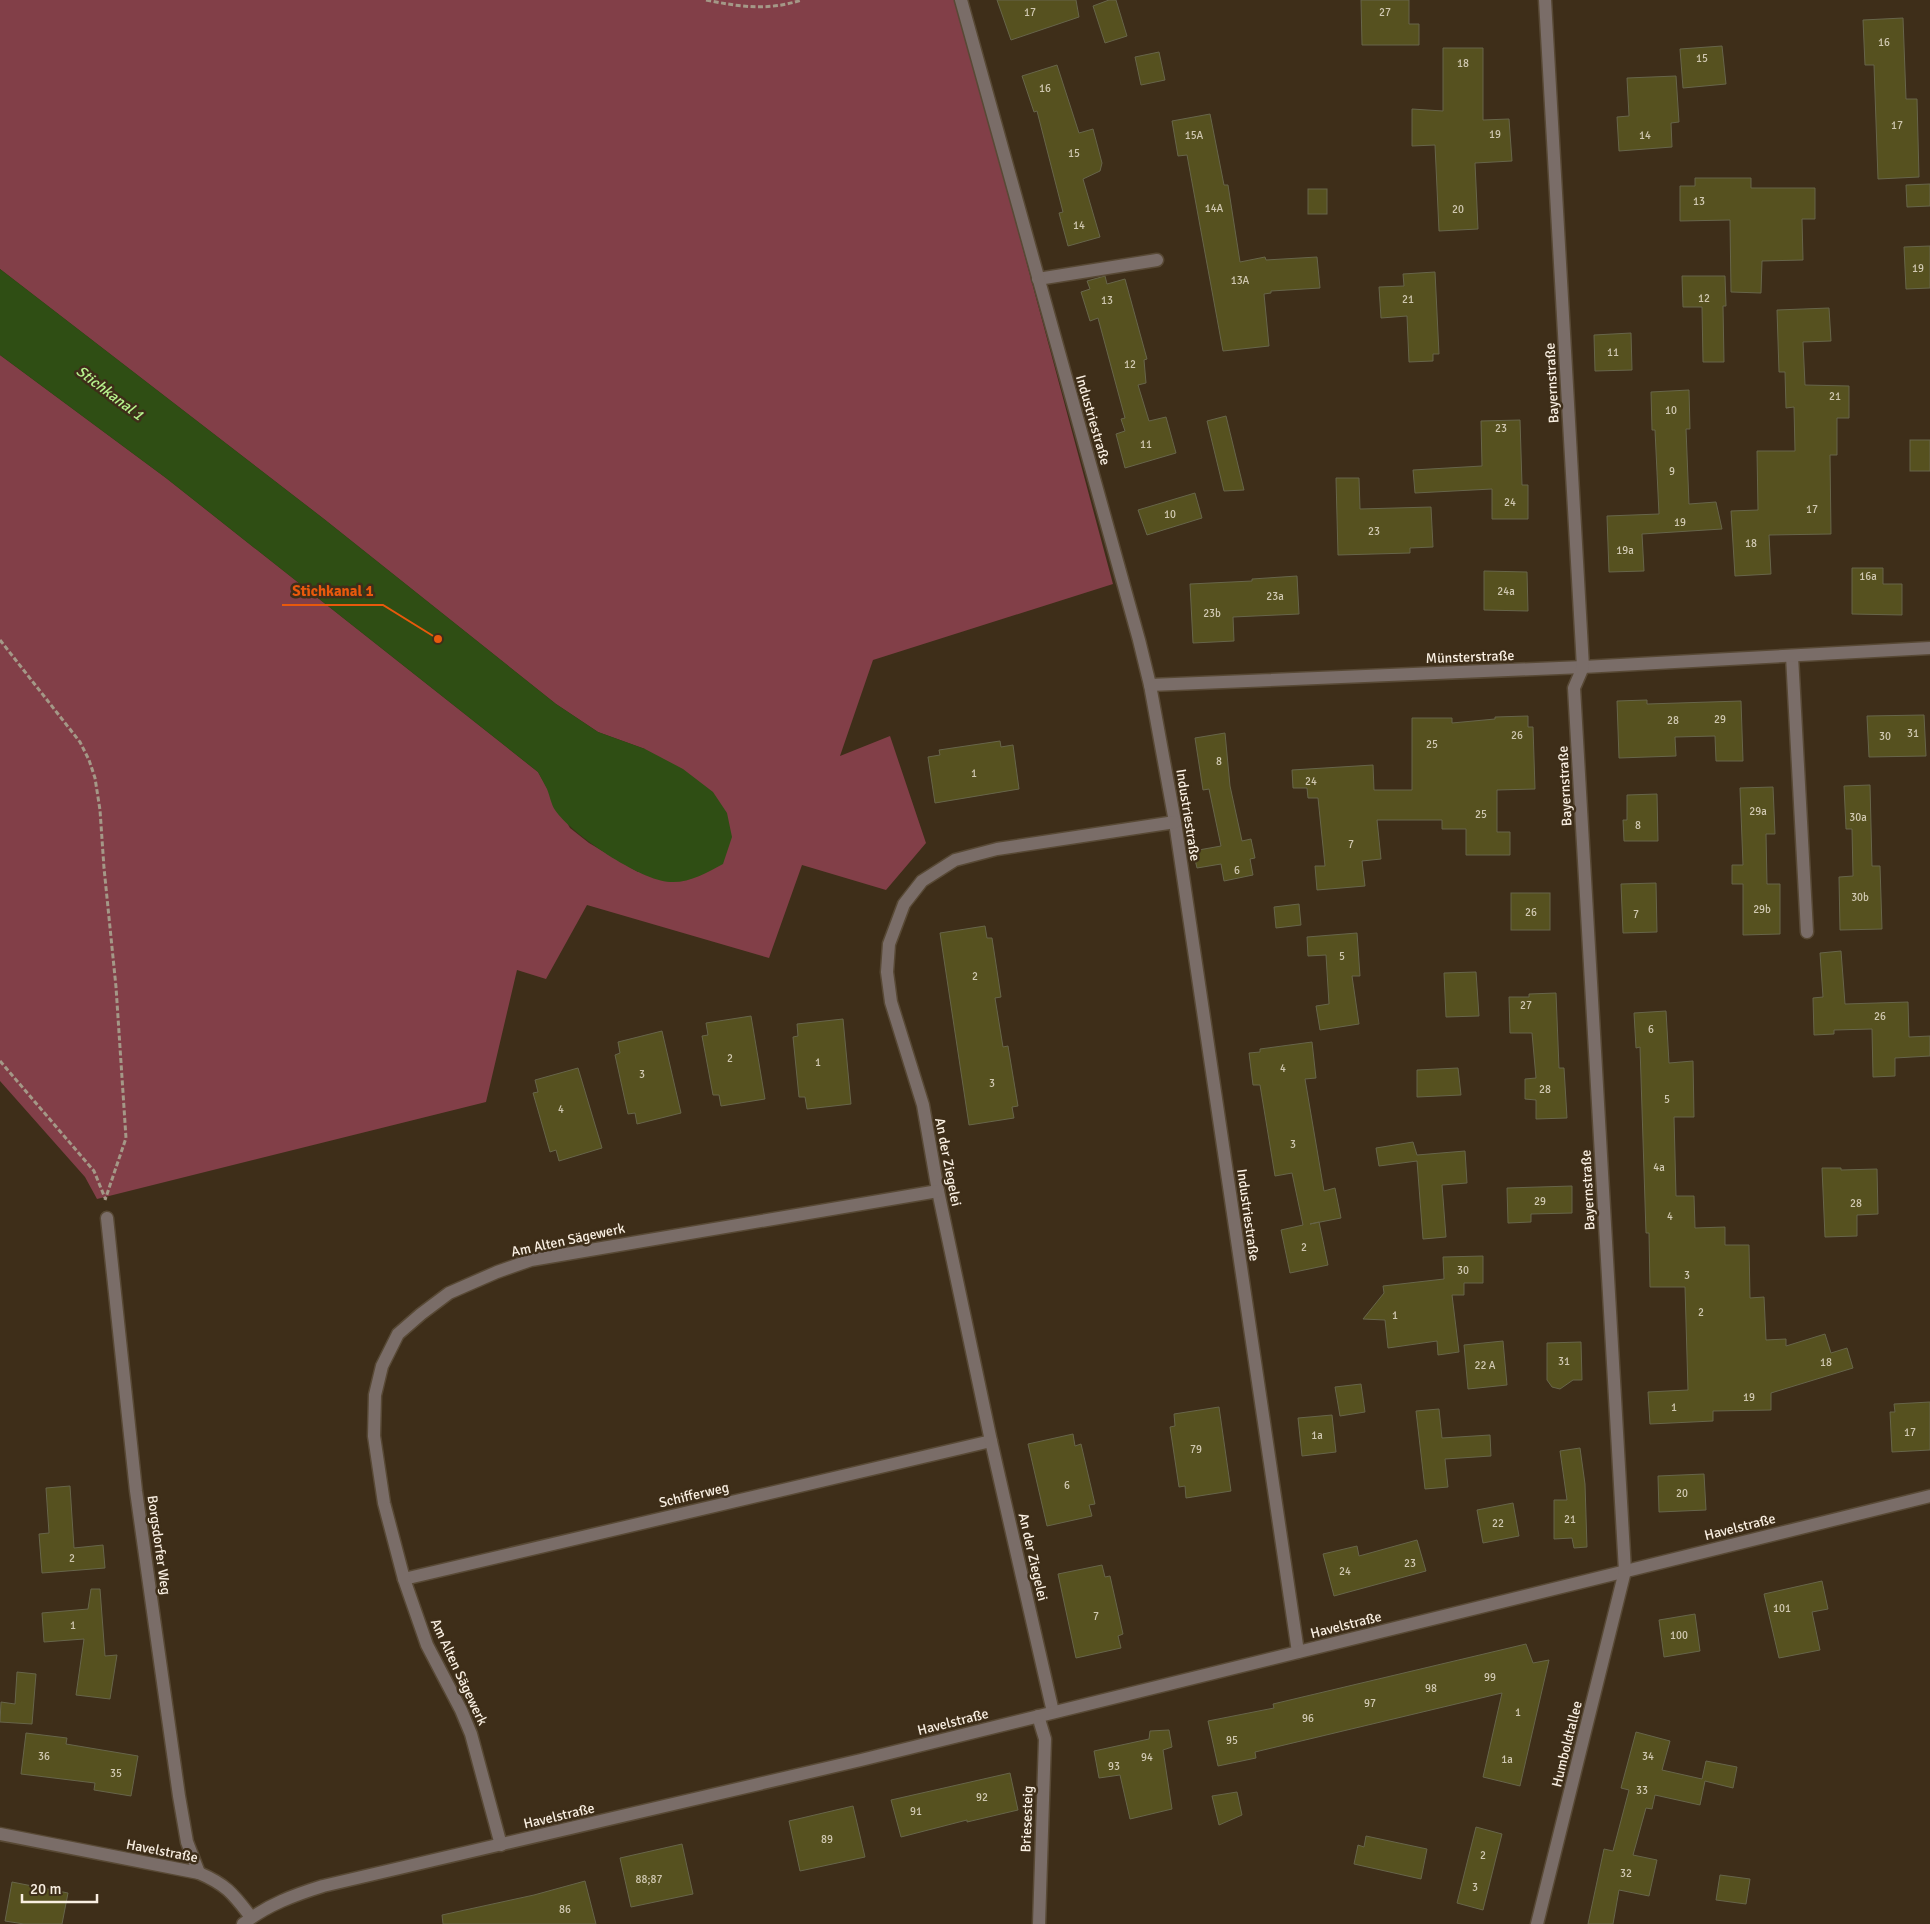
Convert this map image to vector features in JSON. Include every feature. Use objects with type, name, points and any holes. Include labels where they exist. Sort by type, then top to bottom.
[{"type":"street","name":"Industriestraße","points":[[961,0],[1150,685],[1175,822],[1298,1652]]},
{"type":"street","name":"Bayernstraße","points":[[1545,0],[1583,667],[1574,688],[1625,1571]]},
{"type":"street","points":[[1038,279],[1157,260]]},
{"type":"street","name":"Münsterstraße","points":[[1150,685],[1583,667],[1930,648]]},
{"type":"street","points":[[1792,656],[1807,932]]},
{"type":"street","name":"An der Ziegelei","points":[[1053,1712],[991,1441],[938,1190],[923,1105],[891,1002],[887,972],[888,944],[904,904],[922,881],[956,860],[997,849],[1175,822]]},
{"type":"street","name":"Am Alten Sägewerk","points":[[501,1845],[471,1734],[461,1710],[427,1645],[404,1579],[384,1502],[374,1436],[375,1395],[382,1366],[398,1334],[420,1314],[449,1293],[497,1272],[531,1260],[938,1190]]},
{"type":"street","name":"Borgsdorfer Weg","points":[[107,1218],[144,1550],[179,1796],[187,1842],[199,1873]]},
{"type":"street","name":"Schifferweg","points":[[404,1579],[991,1441]]},
{"type":"street","name":"Havelstraße","points":[[0,1834],[199,1873],[219,1882],[234,1894],[247,1921],[290,1896],[333,1884],[860,1760],[1930,1496]]},
{"type":"street","name":"Humboldtallee","points":[[1537,1924],[1625,1571]]},
{"type":"street","name":"Briesesteig","points":[[1038,1716],[1045,1739],[1039,1924]]},
{"type":"path","points":[[706,0],[740,7],[763,8],[787,5],[802,0]]},
{"type":"path","points":[[0,640],[80,742],[95,778],[100,810],[116,987],[126,1138],[105,1199]]},
{"type":"path","points":[[0,1061],[94,1171],[105,1199],[107,1218]]},
{"type":"shaded area","points":[[0,0],[956,0],[1113,584],[873,660],[840,756],[890,736],[926,843],[886,890],[802,865],[769,958],[587,905],[546,979],[517,970],[486,1102],[97,1199],[85,1177],[0,1081],[0,355],[166,478],[538,772],[570,828],[589,843],[638,872],[645,749],[598,732],[556,704],[324,519],[0,269]]},
{"type":"water","points":[[0,269],[324,519],[556,704],[598,732],[645,749],[683,769],[713,792],[727,813],[732,837],[723,864],[698,877],[684,881],[670,882],[657,880],[608,855],[576,831],[555,810],[538,772],[166,478],[0,355]]},
{"type":"building","points":[[997,0],[1076,0],[1079,17],[1011,40]]},
{"type":"building","points":[[1109,0],[1116,0],[1127,36],[1105,43],[1093,6]]},
{"type":"building","points":[[1361,0],[1409,0],[1409,24],[1419,24],[1419,45],[1362,45]]},
{"type":"building","points":[[1903,18],[1906,99],[1917,99],[1919,177],[1878,179],[1874,65],[1865,65],[1863,20]]},
{"type":"building","points":[[1722,46],[1726,84],[1683,88],[1680,49]]},
{"type":"building","points":[[1443,48],[1483,48],[1483,120],[1509,119],[1512,161],[1475,163],[1478,229],[1439,231],[1435,145],[1412,146],[1412,109],[1443,111]]},
{"type":"building","points":[[1159,52],[1165,80],[1141,85],[1135,57]]},
{"type":"building","points":[[1057,65],[1079,133],[1093,129],[1102,163],[1100,171],[1083,179],[1100,237],[1068,246],[1059,213],[1063,212],[1037,111],[1034,112],[1022,76]]},
{"type":"building","points":[[1676,76],[1679,122],[1671,123],[1672,147],[1619,151],[1617,117],[1629,116],[1627,78]]},
{"type":"building","points":[[1210,114],[1224,185],[1228,185],[1240,262],[1265,257],[1266,260],[1317,257],[1320,288],[1271,291],[1271,293],[1264,294],[1269,346],[1223,351],[1187,155],[1178,156],[1172,121]]},
{"type":"building","points":[[1695,178],[1751,178],[1751,188],[1815,188],[1815,219],[1802,219],[1803,260],[1762,261],[1761,293],[1731,292],[1730,220],[1680,221],[1680,186],[1695,186]]},
{"type":"building","points":[[1930,184],[1930,206],[1907,207],[1906,185]]},
{"type":"building","points":[[1308,189],[1327,189],[1327,214],[1308,214]]},
{"type":"building","points":[[1930,246],[1930,288],[1906,289],[1904,247]]},
{"type":"building","points":[[1435,272],[1439,354],[1433,354],[1433,361],[1409,362],[1407,316],[1381,318],[1379,287],[1404,286],[1403,274]]},
{"type":"building","points":[[1105,276],[1107,284],[1125,279],[1147,359],[1144,360],[1146,383],[1138,385],[1149,421],[1166,417],[1176,453],[1125,468],[1116,434],[1125,431],[1121,419],[1125,418],[1098,318],[1090,321],[1081,292],[1090,289],[1087,281]]},
{"type":"building","points":[[1682,276],[1725,276],[1726,306],[1723,306],[1724,362],[1703,362],[1702,307],[1683,307]]},
{"type":"building","points":[[1829,308],[1831,341],[1803,342],[1805,385],[1849,386],[1849,418],[1837,418],[1837,455],[1830,455],[1831,534],[1769,535],[1771,574],[1735,576],[1731,511],[1758,510],[1757,451],[1795,451],[1794,407],[1786,408],[1785,372],[1779,372],[1777,310]]},
{"type":"building","points":[[1631,333],[1632,370],[1595,371],[1594,335]]},
{"type":"building","points":[[1689,390],[1690,429],[1686,429],[1689,504],[1716,502],[1722,529],[1642,534],[1644,571],[1609,572],[1607,516],[1659,514],[1655,430],[1652,430],[1651,392]]},
{"type":"building","points":[[1226,416],[1244,490],[1224,491],[1207,421]]},
{"type":"building","points":[[1520,420],[1522,485],[1528,485],[1528,519],[1492,519],[1492,489],[1415,493],[1413,470],[1482,466],[1481,421]]},
{"type":"building","points":[[1910,440],[1930,440],[1930,471],[1910,471]]},
{"type":"building","points":[[1336,478],[1359,478],[1360,509],[1431,507],[1433,547],[1410,548],[1410,553],[1338,555]]},
{"type":"building","points":[[1195,493],[1202,518],[1147,535],[1138,510]]},
{"type":"building","points":[[1852,568],[1883,568],[1883,584],[1902,584],[1902,615],[1852,614]]},
{"type":"building","points":[[1484,571],[1527,572],[1528,611],[1484,610]]},
{"type":"building","points":[[1297,576],[1299,614],[1233,617],[1234,641],[1193,643],[1190,584],[1252,581],[1252,579]]},
{"type":"building","points":[[1647,700],[1647,704],[1741,701],[1743,761],[1716,761],[1715,736],[1675,737],[1676,756],[1619,758],[1617,701]]},
{"type":"building","points":[[1924,715],[1926,756],[1869,757],[1867,716]]},
{"type":"building","points":[[1528,716],[1528,727],[1533,727],[1535,789],[1497,790],[1497,832],[1510,832],[1510,855],[1466,855],[1466,829],[1442,829],[1442,820],[1377,820],[1381,859],[1362,861],[1365,886],[1317,890],[1315,866],[1325,866],[1318,798],[1308,798],[1307,788],[1293,788],[1292,770],[1373,765],[1374,790],[1412,790],[1412,718],[1452,718],[1452,723],[1495,719],[1495,717]]},
{"type":"building","points":[[1225,733],[1230,786],[1242,841],[1251,839],[1255,858],[1250,859],[1253,875],[1224,881],[1221,864],[1197,868],[1193,851],[1221,846],[1209,789],[1203,790],[1195,738]]},
{"type":"building","points":[[1000,741],[1001,747],[1013,745],[1019,789],[935,803],[928,757],[940,755],[939,750]]},
{"type":"building","points":[[1870,785],[1872,866],[1880,866],[1882,929],[1840,930],[1839,877],[1853,876],[1852,829],[1846,829],[1844,786]]},
{"type":"building","points":[[1773,787],[1775,834],[1766,834],[1767,884],[1780,884],[1780,934],[1743,935],[1743,884],[1732,884],[1732,865],[1743,865],[1740,788]]},
{"type":"building","points":[[1657,794],[1658,841],[1624,841],[1623,820],[1627,820],[1627,795]]},
{"type":"building","points":[[1656,883],[1657,932],[1623,933],[1621,884]]},
{"type":"building","points":[[1511,893],[1550,893],[1550,930],[1511,930]]},
{"type":"building","points":[[1299,904],[1301,925],[1276,928],[1274,907]]},
{"type":"building","points":[[985,926],[987,938],[992,938],[1001,997],[995,998],[1003,1047],[1008,1046],[1018,1106],[1012,1107],[1014,1118],[969,1125],[940,933]]},
{"type":"building","points":[[1357,933],[1360,976],[1352,976],[1359,1024],[1320,1030],[1316,1006],[1329,1004],[1326,955],[1308,956],[1307,937]]},
{"type":"building","points":[[1841,951],[1845,1004],[1908,1002],[1909,1037],[1930,1036],[1930,1056],[1895,1058],[1895,1076],[1873,1077],[1872,1029],[1834,1030],[1834,1034],[1814,1035],[1813,998],[1823,997],[1820,953]]},
{"type":"building","points":[[1476,972],[1479,1016],[1446,1017],[1444,973]]},
{"type":"building","points":[[1556,993],[1559,1068],[1564,1068],[1567,1118],[1536,1119],[1536,1100],[1525,1099],[1525,1079],[1536,1078],[1532,1033],[1510,1033],[1509,997],[1529,997],[1529,994]]},
{"type":"building","points":[[1666,1011],[1669,1063],[1693,1061],[1694,1117],[1674,1117],[1676,1196],[1694,1196],[1695,1228],[1725,1227],[1725,1245],[1749,1245],[1750,1298],[1764,1297],[1766,1340],[1786,1339],[1786,1346],[1825,1334],[1831,1353],[1847,1348],[1853,1368],[1771,1393],[1771,1410],[1713,1411],[1713,1421],[1650,1424],[1648,1392],[1688,1390],[1685,1287],[1650,1287],[1649,1233],[1646,1233],[1640,1047],[1636,1048],[1634,1013]]},
{"type":"building","points":[[751,1016],[765,1099],[721,1106],[719,1095],[713,1095],[702,1036],[708,1035],[706,1023]]},
{"type":"building","points":[[843,1019],[851,1104],[807,1109],[805,1097],[799,1097],[793,1037],[798,1036],[797,1024]]},
{"type":"building","points":[[662,1031],[681,1113],[637,1124],[635,1113],[628,1114],[615,1055],[620,1053],[618,1042]]},
{"type":"building","points":[[1312,1042],[1316,1078],[1305,1079],[1324,1191],[1335,1188],[1341,1218],[1319,1222],[1328,1265],[1290,1273],[1281,1230],[1303,1225],[1292,1173],[1275,1176],[1260,1085],[1253,1085],[1249,1053],[1260,1052],[1260,1049]]},
{"type":"building","points":[[578,1068],[602,1148],[559,1161],[556,1150],[550,1152],[533,1093],[538,1092],[535,1080]]},
{"type":"building","points":[[1458,1068],[1461,1095],[1417,1097],[1417,1070]]},
{"type":"building","points":[[1413,1142],[1417,1155],[1465,1151],[1467,1183],[1442,1185],[1446,1237],[1423,1239],[1417,1161],[1379,1166],[1376,1148]]},
{"type":"building","points":[[1822,1168],[1841,1168],[1841,1170],[1877,1169],[1878,1214],[1857,1215],[1857,1236],[1825,1237]]},
{"type":"building","points":[[1572,1186],[1572,1213],[1531,1214],[1531,1222],[1508,1223],[1507,1188]]},
{"type":"building","points":[[1483,1256],[1483,1283],[1464,1283],[1464,1295],[1452,1295],[1459,1352],[1438,1355],[1437,1341],[1388,1348],[1385,1320],[1363,1319],[1384,1293],[1383,1286],[1444,1279],[1443,1257]]},
{"type":"building","points":[[1503,1341],[1507,1385],[1468,1389],[1464,1345]]},
{"type":"building","points":[[1581,1342],[1582,1380],[1573,1380],[1560,1389],[1552,1387],[1547,1380],[1547,1343]]},
{"type":"building","points":[[1361,1384],[1365,1412],[1340,1416],[1335,1387]]},
{"type":"building","points":[[1930,1402],[1930,1450],[1892,1452],[1890,1412],[1895,1412],[1894,1404]]},
{"type":"building","points":[[1219,1407],[1231,1491],[1186,1498],[1185,1486],[1179,1487],[1170,1427],[1175,1426],[1174,1414]]},
{"type":"building","points":[[1439,1409],[1442,1438],[1490,1435],[1491,1456],[1445,1459],[1448,1487],[1425,1489],[1416,1411]]},
{"type":"building","points":[[1332,1415],[1336,1452],[1302,1456],[1298,1418]]},
{"type":"building","points":[[1073,1434],[1075,1446],[1081,1444],[1095,1504],[1089,1505],[1092,1516],[1047,1526],[1028,1444]]},
{"type":"building","points":[[1580,1448],[1585,1484],[1587,1547],[1574,1548],[1572,1538],[1554,1539],[1554,1500],[1567,1500],[1560,1451]]},
{"type":"building","points":[[1704,1474],[1706,1510],[1659,1512],[1658,1476]]},
{"type":"building","points":[[70,1486],[74,1548],[103,1545],[105,1568],[42,1573],[39,1534],[49,1533],[46,1488]]},
{"type":"building","points":[[1513,1503],[1519,1536],[1483,1543],[1477,1510]]},
{"type":"building","points":[[1417,1540],[1426,1571],[1334,1596],[1323,1554],[1357,1546],[1359,1556]]},
{"type":"building","points":[[1102,1565],[1105,1577],[1110,1576],[1123,1634],[1118,1636],[1121,1648],[1076,1658],[1058,1574]]},
{"type":"building","points":[[1822,1581],[1828,1609],[1812,1612],[1820,1650],[1779,1658],[1764,1594]]},
{"type":"building","points":[[91,1589],[100,1589],[105,1656],[117,1655],[110,1699],[76,1695],[84,1639],[44,1642],[42,1613],[88,1609]]},
{"type":"building","points":[[1695,1614],[1700,1651],[1664,1657],[1659,1620]]},
{"type":"building","points":[[1526,1644],[1533,1663],[1549,1660],[1520,1786],[1483,1777],[1502,1693],[1255,1752],[1256,1758],[1218,1766],[1208,1721],[1274,1708],[1273,1704]]},
{"type":"building","points":[[17,1672],[36,1674],[32,1724],[0,1722],[1,1702],[15,1704]]},
{"type":"building","points":[[1169,1730],[1172,1747],[1163,1750],[1172,1809],[1130,1819],[1120,1775],[1099,1778],[1094,1751],[1149,1739],[1150,1731]]},
{"type":"building","points":[[1636,1732],[1670,1741],[1662,1770],[1702,1779],[1706,1761],[1737,1767],[1733,1788],[1705,1781],[1700,1805],[1655,1795],[1652,1809],[1646,1808],[1633,1855],[1657,1860],[1649,1896],[1619,1890],[1613,1924],[1588,1924],[1604,1849],[1613,1851],[1629,1790],[1621,1788]]},
{"type":"building","points":[[26,1733],[67,1738],[66,1744],[138,1756],[131,1796],[94,1790],[95,1783],[21,1774]]},
{"type":"building","points":[[1010,1773],[1018,1810],[967,1822],[967,1820],[901,1837],[891,1800]]},
{"type":"building","points":[[1237,1792],[1242,1815],[1219,1825],[1212,1796]]},
{"type":"building","points":[[853,1806],[865,1857],[800,1871],[789,1821]]},
{"type":"building","points":[[1476,1827],[1502,1834],[1483,1910],[1457,1903]]},
{"type":"building","points":[[1366,1836],[1427,1849],[1421,1879],[1354,1864],[1358,1845],[1364,1847]]},
{"type":"building","points":[[682,1844],[693,1894],[631,1907],[620,1858]]},
{"type":"building","points":[[1720,1875],[1750,1879],[1746,1904],[1716,1900]]},
{"type":"building","points":[[585,1881],[596,1924],[443,1924],[442,1915],[534,1895]]},
{"type":"building","points":[[12,1882],[68,1893],[62,1924],[24,1924],[5,1921]]},
{"type":"place","name":"Stichkanal 1","points":[[438,639]]}]
